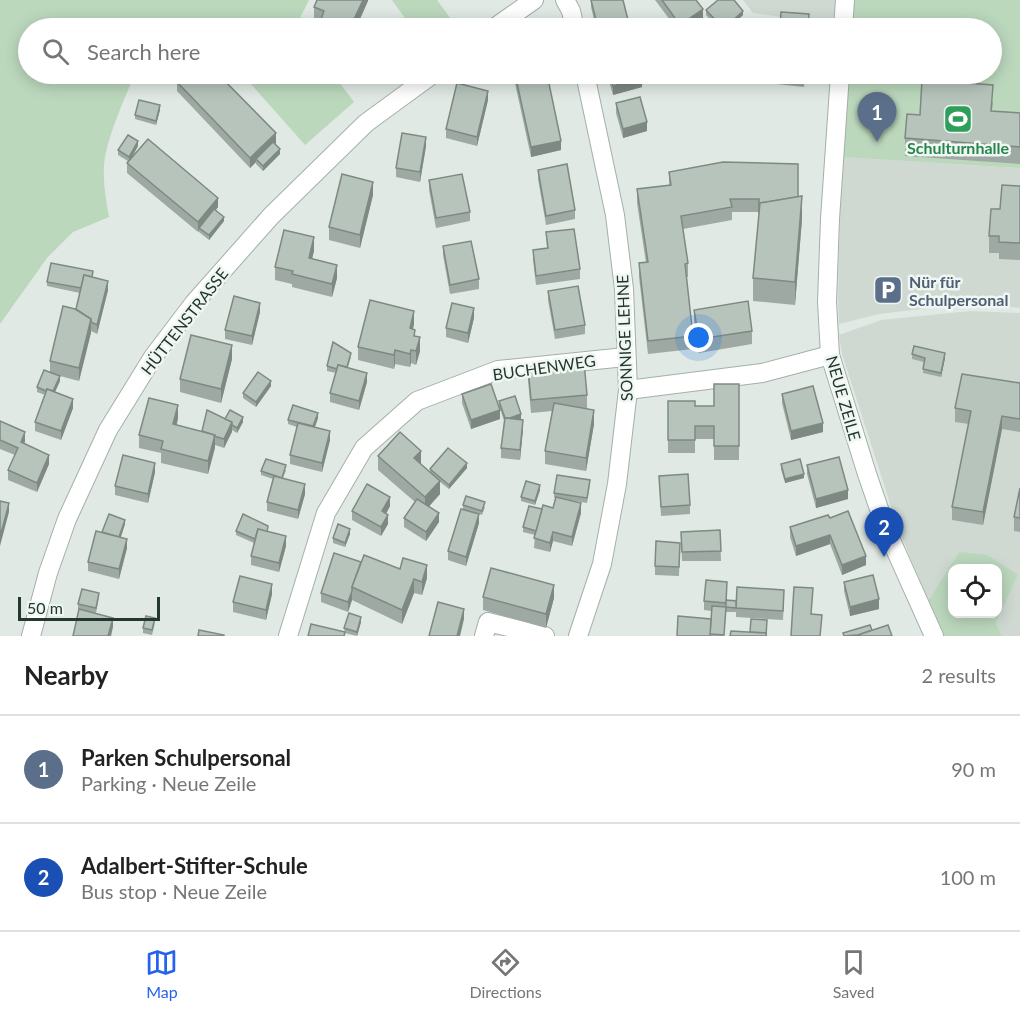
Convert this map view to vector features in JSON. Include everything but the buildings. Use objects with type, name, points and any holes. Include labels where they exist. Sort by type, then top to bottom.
[{"type":"street","points":[[508,18],[534,0]]},
{"type":"street","points":[[565,0],[573,18]]},
{"type":"street","points":[[844,18],[845,0]]},
{"type":"street","name":"HÜTTENSTRASSE","points":[[31,636],[48,573],[67,519],[108,430],[153,357],[194,303],[271,216],[366,123],[419,84]]},
{"type":"street","name":"SONNIGE LEHNE","points":[[578,636],[602,564],[617,484],[628,390],[624,289],[615,215],[587,84]]},
{"type":"street","name":"NEUE ZEILE","points":[[839,84],[829,242],[827,302],[830,355],[886,529],[934,636]]},
{"type":"street","points":[[628,390],[762,373],[830,355]]},
{"type":"street","name":"BUCHENWEG","points":[[288,636],[326,513],[364,448],[417,401],[498,370],[625,357]]},
{"type":"street","points":[[484,636],[488,622],[545,636]]},
{"type":"shaded area","points":[[743,0],[837,0],[836,18],[788,18],[753,13]]},
{"type":"shaded area","points":[[841,157],[1020,168],[1020,308],[972,303],[879,314],[839,324]]},
{"type":"shaded area","points":[[970,311],[1020,313],[1020,636],[1002,636],[996,623],[998,618],[1002,618],[1002,610],[1018,575],[1002,569],[1002,564],[990,564],[959,552],[951,564],[948,564],[948,569],[928,601],[897,525],[842,354],[839,335],[881,320]]},
{"type":"green space","points":[[0,0],[309,0],[300,18],[18,18],[18,84],[131,84],[116,120],[105,156],[104,179],[109,217],[73,232],[47,258],[0,324]]},
{"type":"green space","points":[[392,0],[437,0],[450,18],[405,18]]},
{"type":"green space","points":[[852,0],[1020,0],[1020,168],[841,157],[845,84],[1002,84],[1002,18],[850,18]]},
{"type":"green space","points":[[251,84],[340,84],[354,102],[305,145]]},
{"type":"green space","points":[[959,552],[987,555],[1001,564],[951,564]]},
{"type":"green space","points":[[1002,565],[1018,575],[1002,610]]},
{"type":"green space","points":[[948,569],[948,618],[998,618],[996,623],[1002,636],[944,636],[928,601]]},
{"type":"place","name":"Schulturnhalle","points":[[958,119]]},
{"type":"place","name":"Parken Schulpersonal","points":[[877,142]]},
{"type":"place","name":"Nür für Schulpersonal","points":[[888,290]]},
{"type":"place","name":"Adalbert-Stifter-Schule","points":[[884,557]]}]
